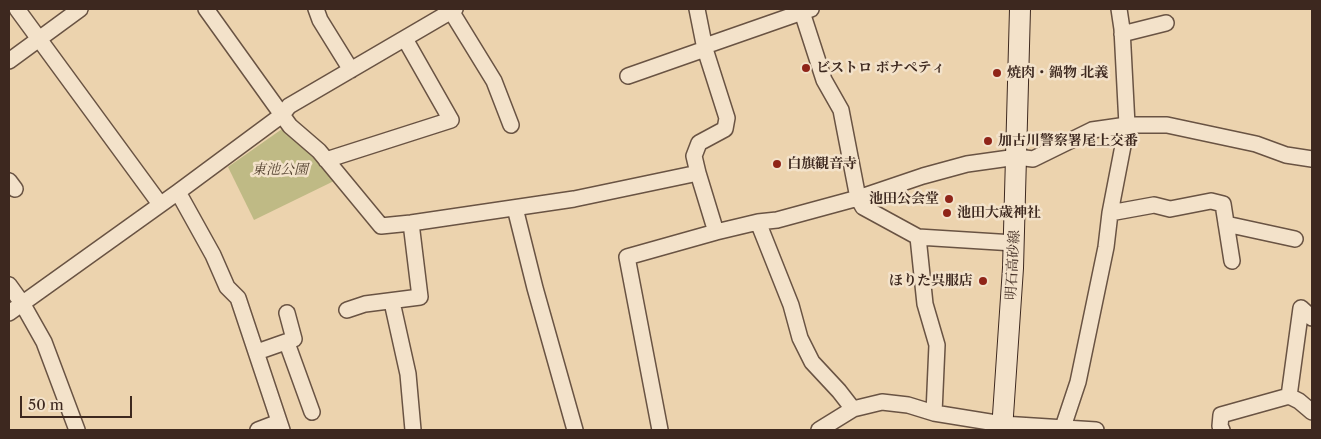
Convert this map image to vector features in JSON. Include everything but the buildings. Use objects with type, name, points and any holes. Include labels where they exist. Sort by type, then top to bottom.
[{"type":"main road","name":"明石高砂線","points":[[1002,427],[1014,243],[1020,9]]},
{"type":"street","points":[[17,9],[160,204]]},
{"type":"street","points":[[9,61],[80,9]]},
{"type":"street","points":[[206,9],[290,126],[319,151],[381,226],[574,199],[698,173]]},
{"type":"street","points":[[316,9],[320,20],[351,70]]},
{"type":"street","points":[[697,9],[705,48],[727,118],[725,129],[699,143],[694,156],[716,232]]},
{"type":"street","points":[[1063,430],[1078,382],[1106,247],[1110,213],[1127,125],[1119,9]]},
{"type":"street","points":[[628,76],[804,10],[824,80],[841,110],[858,198],[863,207],[918,237],[1014,243]]},
{"type":"street","points":[[9,313],[178,192],[282,115],[289,106],[405,39],[454,14],[494,81],[511,125]]},
{"type":"street","points":[[1122,34],[1166,23]]},
{"type":"street","points":[[326,160],[450,120],[405,39]]},
{"type":"street","points":[[660,430],[628,257],[716,232],[758,222],[777,220],[858,198],[923,176],[967,164],[1017,157],[1034,159],[1092,130],[1127,125],[1167,125],[1256,144],[1286,155],[1312,159]]},
{"type":"street","points":[[178,192],[213,255],[227,287],[238,298],[257,352],[281,426],[258,430]]},
{"type":"street","points":[[1110,213],[1154,205],[1170,209],[1210,201],[1223,204],[1232,261]]},
{"type":"street","points":[[515,208],[537,297],[575,430]]},
{"type":"street","points":[[758,222],[791,305],[800,338],[812,362],[853,410]]},
{"type":"street","points":[[347,310],[365,304],[420,297],[411,223]]},
{"type":"street","points":[[1226,224],[1279,228],[1295,239]]},
{"type":"street","points":[[918,237],[925,304],[937,345],[934,413]]},
{"type":"street","points":[[9,285],[22,303],[44,342],[77,430]]},
{"type":"street","points":[[392,302],[408,374],[413,430]]},
{"type":"street","points":[[1289,396],[1301,308],[1312,318]]},
{"type":"street","points":[[257,352],[294,340],[286,313]]},
{"type":"street","points":[[287,342],[312,412]]},
{"type":"street","points":[[1222,430],[1220,426],[1221,415],[1289,396],[1299,401],[1312,412]]},
{"type":"street","points":[[820,430],[853,410],[882,402],[908,405],[934,413],[1002,427],[1096,430]]},
{"type":"green space","name":"東池公園","points":[[282,129],[302,145],[334,181],[254,220],[228,167]]},
{"type":"place","name":"ビストロ ボナペティ","points":[[806,68]]},
{"type":"place","name":"焼肉・鍋物 北義","points":[[997,73]]},
{"type":"place","name":"加古川警察署尾上交番","points":[[988,141]]},
{"type":"place","name":"白旗観音寺","points":[[777,164]]},
{"type":"place","name":"池田公会堂","points":[[949,199]]},
{"type":"place","name":"池田大歳神社","points":[[947,213]]},
{"type":"place","name":"ほりた呉服店","points":[[983,281]]}]
